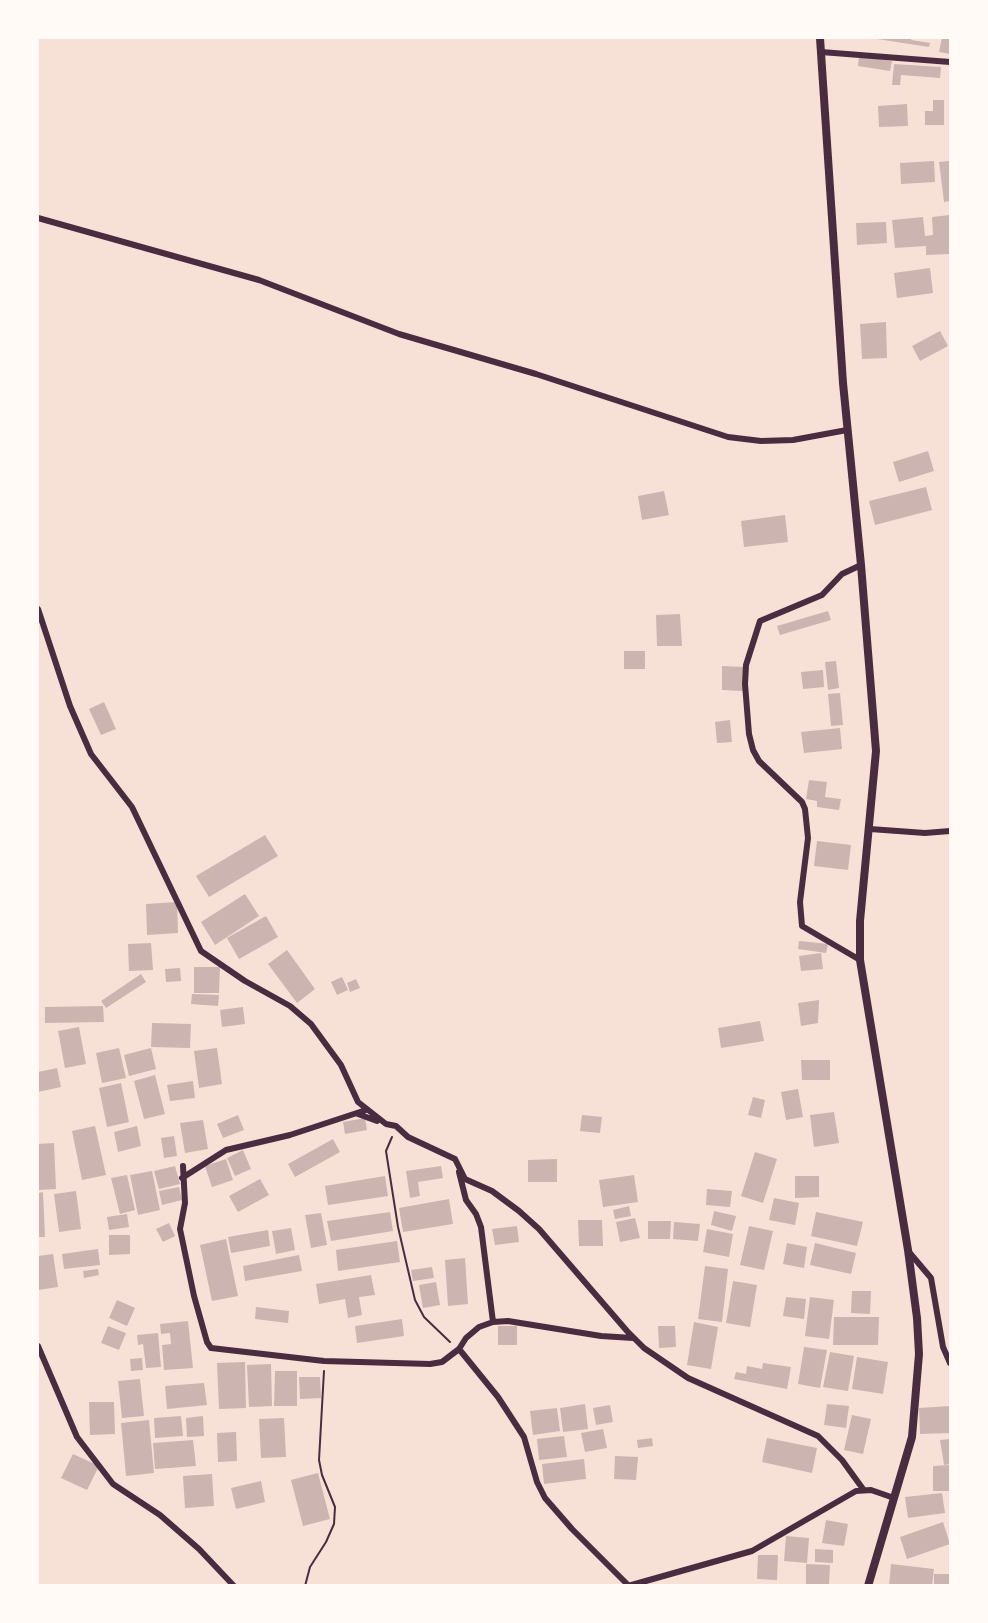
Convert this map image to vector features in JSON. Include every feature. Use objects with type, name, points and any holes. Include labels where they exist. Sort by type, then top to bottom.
[{"type":"street","points":[[820,38],[827,170],[847,430],[876,751],[860,921],[860,960],[908,1250],[917,1318],[918,1390],[912,1437],[868,1586]]},
{"type":"street","points":[[821,52],[951,62]]},
{"type":"street","points":[[38,218],[259,280],[399,334],[536,374],[728,437],[761,441],[794,440],[847,430]]},
{"type":"street","points":[[860,960],[802,926],[800,902],[808,838],[805,809],[802,802],[759,761],[753,750],[745,684],[748,658],[760,621],[822,595],[842,574],[861,565]]},
{"type":"street","points":[[38,609],[70,706],[91,754],[132,807],[201,951],[245,981],[290,1006],[311,1024],[329,1046],[358,1102],[386,1124]]},
{"type":"street","points":[[870,829],[925,833],[951,831]]},
{"type":"street","points":[[182,1178],[226,1150],[290,1135],[366,1110]]},
{"type":"street","points":[[358,1114],[396,1126],[408,1137],[455,1159],[465,1179],[492,1191],[539,1229],[633,1338],[688,1378],[818,1436],[842,1460],[863,1489],[894,1498]]},
{"type":"street","points":[[455,1159],[466,1200],[476,1214],[480,1227],[493,1322]]},
{"type":"street","points":[[183,1166],[185,1203],[180,1229],[194,1296],[208,1346],[216,1349],[324,1360],[430,1364],[442,1362],[459,1349],[466,1338],[479,1327],[493,1322],[516,1322],[601,1336],[633,1338]]},
{"type":"street","points":[[908,1250],[932,1278],[943,1347],[951,1363]]},
{"type":"street","points":[[38,1346],[74,1431],[113,1484],[167,1521],[199,1549],[234,1586]]},
{"type":"street","points":[[459,1349],[498,1397],[525,1437],[537,1482],[545,1498],[572,1529],[628,1585],[743,1554],[863,1489]]},
{"type":"path","points":[[396,1126],[386,1151],[398,1227],[415,1300],[424,1317],[440,1335],[459,1349]]},
{"type":"path","points":[[305,1586],[310,1567],[334,1524],[334,1507],[319,1460],[318,1439],[324,1408],[324,1360]]},
{"type":"building","points":[[871,38],[912,38],[911,40],[930,43],[929,47]]},
{"type":"building","points":[[942,38],[950,38],[950,54],[939,52]]},
{"type":"building","points":[[859,56],[892,61],[890,71],[858,66]]},
{"type":"building","points":[[894,64],[941,67],[940,78],[901,75],[900,85],[892,85]]},
{"type":"building","points":[[933,100],[944,100],[944,125],[925,125],[925,111],[933,111]]},
{"type":"building","points":[[907,104],[908,126],[879,127],[878,106]]},
{"type":"building","points":[[934,161],[935,182],[901,184],[900,163]]},
{"type":"building","points":[[949,161],[950,201],[944,202],[939,162]]},
{"type":"building","points":[[950,215],[950,254],[926,255],[926,246],[895,248],[892,220],[923,217],[925,236],[933,235],[932,217]]},
{"type":"building","points":[[886,222],[887,243],[857,245],[856,223]]},
{"type":"building","points":[[930,268],[933,293],[897,298],[894,273]]},
{"type":"building","points":[[886,322],[887,358],[862,359],[860,324]]},
{"type":"building","points":[[940,331],[948,346],[920,361],[912,346]]},
{"type":"building","points":[[928,451],[934,471],[899,482],[893,462]]},
{"type":"building","points":[[926,487],[932,510],[875,525],[869,501]]},
{"type":"building","points":[[664,491],[669,515],[642,520],[638,496]]},
{"type":"building","points":[[785,515],[788,542],[744,547],[741,521]]},
{"type":"building","points":[[828,611],[831,620],[780,635],[777,626]]},
{"type":"building","points":[[680,614],[682,646],[657,646],[656,615]]},
{"type":"building","points":[[624,651],[645,651],[645,669],[624,669]]},
{"type":"building","points":[[836,661],[839,688],[828,690],[825,662]]},
{"type":"building","points":[[722,666],[744,667],[743,691],[722,690]]},
{"type":"building","points":[[823,670],[824,687],[803,689],[801,672]]},
{"type":"building","points":[[840,693],[843,725],[831,726],[828,694]]},
{"type":"building","points":[[104,702],[116,729],[101,735],[89,709]]},
{"type":"building","points":[[730,720],[732,742],[717,743],[715,722]]},
{"type":"building","points":[[840,728],[842,749],[804,753],[801,732]]},
{"type":"building","points":[[809,780],[827,782],[825,797],[841,799],[839,810],[817,807],[817,801],[806,799]]},
{"type":"building","points":[[265,835],[278,856],[209,897],[196,876]]},
{"type":"building","points":[[817,841],[851,845],[848,870],[814,866]]},
{"type":"building","points":[[245,894],[259,916],[215,945],[201,922]]},
{"type":"building","points":[[177,902],[178,933],[147,935],[146,904]]},
{"type":"building","points":[[266,916],[278,937],[239,959],[227,938]]},
{"type":"building","points":[[799,941],[828,944],[826,953],[798,949]]},
{"type":"building","points":[[151,943],[153,970],[129,971],[128,944]]},
{"type":"building","points":[[287,950],[315,989],[297,1003],[268,964]]},
{"type":"building","points":[[821,953],[823,969],[801,971],[799,956]]},
{"type":"building","points":[[194,967],[220,967],[219,993],[194,993]]},
{"type":"building","points":[[180,968],[181,981],[166,982],[165,969]]},
{"type":"building","points":[[141,974],[146,982],[106,1008],[101,1001]]},
{"type":"building","points":[[342,977],[348,990],[337,995],[331,982]]},
{"type":"building","points":[[356,979],[360,988],[350,992],[347,983]]},
{"type":"building","points":[[192,994],[219,995],[218,1006],[191,1004]]},
{"type":"building","points":[[819,1000],[818,1023],[801,1026],[798,1003]]},
{"type":"building","points":[[103,1006],[104,1022],[45,1023],[45,1007]]},
{"type":"building","points":[[243,1007],[245,1024],[222,1027],[220,1010]]},
{"type":"building","points":[[760,1021],[764,1041],[721,1048],[718,1028]]},
{"type":"building","points":[[152,1023],[191,1024],[190,1048],[151,1047]]},
{"type":"building","points":[[79,1027],[86,1064],[65,1068],[58,1031]]},
{"type":"building","points":[[119,1048],[126,1078],[102,1083],[96,1053]]},
{"type":"building","points":[[151,1048],[156,1069],[129,1076],[124,1055]]},
{"type":"building","points":[[217,1048],[222,1084],[199,1088],[194,1051]]},
{"type":"building","points":[[801,1060],[830,1060],[830,1080],[802,1080]]},
{"type":"building","points":[[57,1068],[61,1087],[38,1092],[38,1072]]},
{"type":"building","points":[[155,1075],[165,1114],[144,1119],[134,1081]]},
{"type":"building","points":[[193,1081],[195,1098],[170,1101],[167,1085]]},
{"type":"building","points":[[121,1083],[129,1122],[107,1127],[99,1088]]},
{"type":"building","points":[[798,1089],[803,1117],[786,1120],[781,1092]]},
{"type":"building","points":[[753,1097],[765,1100],[761,1118],[748,1115]]},
{"type":"building","points":[[834,1112],[839,1143],[814,1147],[810,1115]]},
{"type":"building","points":[[238,1115],[244,1130],[223,1138],[217,1124]]},
{"type":"building","points":[[582,1115],[602,1117],[600,1133],[580,1131]]},
{"type":"building","points":[[365,1118],[367,1130],[345,1134],[343,1122]]},
{"type":"building","points":[[203,1120],[208,1149],[185,1153],[180,1123]]},
{"type":"building","points":[[95,1126],[106,1175],[82,1180],[72,1131]]},
{"type":"building","points":[[137,1126],[141,1146],[118,1152],[114,1132]]},
{"type":"building","points":[[174,1136],[177,1156],[164,1158],[161,1138]]},
{"type":"building","points":[[333,1139],[340,1152],[295,1177],[288,1164]]},
{"type":"building","points":[[54,1143],[56,1189],[38,1190],[38,1144]]},
{"type":"building","points":[[243,1150],[251,1169],[235,1176],[227,1158]]},
{"type":"building","points":[[755,1152],[777,1159],[763,1203],[741,1196]]},
{"type":"building","points":[[226,1159],[233,1180],[212,1187],[205,1166]]},
{"type":"building","points":[[557,1159],[557,1182],[528,1182],[528,1160]]},
{"type":"building","points":[[175,1166],[180,1184],[159,1189],[154,1171]]},
{"type":"building","points":[[441,1166],[443,1178],[418,1182],[420,1196],[410,1198],[406,1171]]},
{"type":"building","points":[[152,1171],[160,1210],[138,1215],[130,1175]]},
{"type":"building","points":[[127,1175],[135,1210],[120,1214],[111,1178]]},
{"type":"building","points":[[634,1175],[638,1202],[603,1207],[599,1180]]},
{"type":"building","points":[[385,1176],[388,1196],[328,1205],[325,1186]]},
{"type":"building","points":[[795,1176],[819,1176],[819,1197],[795,1198]]},
{"type":"building","points":[[260,1179],[269,1195],[238,1212],[229,1196]]},
{"type":"building","points":[[179,1187],[182,1200],[162,1205],[159,1191]]},
{"type":"building","points":[[707,1189],[732,1191],[730,1207],[706,1205]]},
{"type":"building","points":[[76,1191],[81,1229],[59,1232],[54,1194]]},
{"type":"building","points":[[43,1192],[45,1237],[38,1237],[38,1193]]},
{"type":"building","points":[[774,1198],[799,1203],[795,1225],[769,1220]]},
{"type":"building","points":[[449,1199],[453,1224],[403,1232],[399,1208]]},
{"type":"building","points":[[629,1206],[631,1216],[615,1219],[613,1210]]},
{"type":"building","points":[[714,1211],[736,1216],[732,1231],[711,1225]]},
{"type":"building","points":[[390,1212],[393,1231],[331,1241],[327,1221]]},
{"type":"building","points":[[816,1212],[863,1222],[857,1246],[811,1236]]},
{"type":"building","points":[[321,1213],[327,1245],[311,1248],[305,1215]]},
{"type":"building","points":[[127,1214],[129,1227],[109,1230],[107,1217]]},
{"type":"building","points":[[635,1218],[640,1238],[620,1242],[616,1222]]},
{"type":"building","points":[[578,1220],[602,1220],[603,1246],[579,1246]]},
{"type":"building","points":[[648,1221],[671,1221],[670,1239],[648,1239]]},
{"type":"building","points":[[674,1222],[700,1224],[698,1241],[673,1239]]},
{"type":"building","points":[[169,1223],[175,1236],[163,1242],[156,1229]]},
{"type":"building","points":[[517,1226],[519,1242],[495,1245],[492,1229]]},
{"type":"building","points":[[749,1226],[773,1231],[764,1270],[740,1265]]},
{"type":"building","points":[[291,1228],[295,1250],[276,1254],[272,1231]]},
{"type":"building","points":[[707,1229],[733,1234],[729,1257],[703,1252]]},
{"type":"building","points":[[268,1230],[270,1246],[231,1253],[228,1237]]},
{"type":"building","points":[[109,1235],[130,1235],[130,1254],[109,1255]]},
{"type":"building","points":[[226,1239],[238,1296],[212,1301],[200,1245]]},
{"type":"building","points":[[397,1241],[400,1262],[338,1271],[336,1250]]},
{"type":"building","points":[[787,1243],[807,1247],[804,1268],[783,1264]]},
{"type":"building","points":[[815,1243],[856,1253],[851,1274],[810,1265]]},
{"type":"building","points":[[98,1249],[100,1265],[64,1269],[62,1254]]},
{"type":"building","points":[[53,1254],[58,1287],[38,1290],[38,1256]]},
{"type":"building","points":[[299,1255],[302,1271],[245,1281],[243,1266]]},
{"type":"building","points":[[465,1258],[468,1304],[448,1306],[445,1260]]},
{"type":"building","points":[[705,1266],[728,1269],[722,1322],[698,1319]]},
{"type":"building","points":[[432,1267],[434,1278],[413,1281],[411,1270]]},
{"type":"building","points":[[98,1269],[99,1275],[84,1278],[83,1271]]},
{"type":"building","points":[[371,1275],[375,1295],[359,1297],[362,1315],[348,1318],[345,1299],[319,1304],[316,1284]]},
{"type":"building","points":[[733,1281],[757,1285],[750,1327],[726,1323]]},
{"type":"building","points":[[436,1282],[440,1305],[423,1308],[419,1285]]},
{"type":"building","points":[[852,1291],[871,1291],[870,1314],[851,1313]]},
{"type":"building","points":[[786,1297],[806,1299],[804,1319],[783,1316]]},
{"type":"building","points":[[810,1297],[834,1300],[829,1339],[805,1336]]},
{"type":"building","points":[[117,1300],[135,1308],[127,1326],[109,1318]]},
{"type":"building","points":[[256,1307],[289,1311],[288,1323],[255,1319]]},
{"type":"building","points":[[834,1317],[879,1317],[878,1345],[833,1345]]},
{"type":"building","points":[[402,1319],[404,1336],[357,1343],[355,1326]]},
{"type":"building","points":[[188,1321],[193,1368],[164,1370],[162,1345],[171,1344],[170,1333],[161,1334],[160,1324]]},
{"type":"building","points":[[694,1322],[718,1327],[711,1369],[687,1365]]},
{"type":"building","points":[[108,1326],[126,1333],[119,1350],[101,1343]]},
{"type":"building","points":[[498,1326],[517,1326],[517,1345],[498,1345]]},
{"type":"building","points":[[658,1326],[675,1326],[676,1347],[659,1348]]},
{"type":"building","points":[[158,1333],[161,1367],[146,1368],[143,1344],[138,1345],[137,1335]]},
{"type":"building","points":[[804,1347],[827,1350],[820,1388],[798,1384]]},
{"type":"building","points":[[830,1352],[854,1356],[848,1391],[823,1387]]},
{"type":"building","points":[[857,1357],[888,1362],[883,1394],[852,1389]]},
{"type":"building","points":[[142,1358],[143,1370],[131,1371],[130,1359]]},
{"type":"building","points":[[245,1362],[246,1408],[219,1409],[217,1363]]},
{"type":"building","points":[[763,1363],[791,1367],[787,1389],[734,1379],[736,1372],[746,1374],[747,1366],[762,1369]]},
{"type":"building","points":[[271,1364],[272,1406],[249,1407],[247,1365]]},
{"type":"building","points":[[275,1371],[297,1371],[297,1406],[274,1406]]},
{"type":"building","points":[[299,1377],[320,1377],[321,1398],[300,1399]]},
{"type":"building","points":[[140,1379],[144,1416],[122,1418],[118,1381]]},
{"type":"building","points":[[204,1383],[207,1405],[167,1409],[165,1386]]},
{"type":"building","points":[[89,1402],[114,1402],[115,1434],[90,1435]]},
{"type":"building","points":[[585,1404],[588,1429],[563,1432],[560,1408]]},
{"type":"building","points":[[827,1404],[849,1406],[846,1428],[824,1425]]},
{"type":"building","points":[[610,1405],[613,1422],[596,1425],[593,1408]]},
{"type":"building","points":[[950,1406],[950,1433],[920,1434],[919,1408]]},
{"type":"building","points":[[557,1408],[560,1431],[533,1435],[530,1411]]},
{"type":"building","points":[[852,1415],[871,1419],[863,1454],[844,1450]]},
{"type":"building","points":[[181,1416],[183,1436],[155,1438],[154,1418]]},
{"type":"building","points":[[203,1416],[204,1436],[187,1437],[186,1418]]},
{"type":"building","points":[[284,1418],[286,1457],[261,1458],[259,1419]]},
{"type":"building","points":[[149,1420],[154,1473],[126,1476],[121,1423]]},
{"type":"building","points":[[603,1429],[607,1448],[585,1452],[581,1433]]},
{"type":"building","points":[[236,1432],[237,1461],[218,1462],[217,1433]]},
{"type":"building","points":[[564,1436],[567,1457],[539,1460],[537,1439]]},
{"type":"building","points":[[652,1438],[653,1446],[638,1448],[637,1440]]},
{"type":"building","points":[[767,1438],[817,1448],[812,1473],[762,1462]]},
{"type":"building","points":[[950,1439],[950,1464],[944,1465],[940,1440]]},
{"type":"building","points":[[193,1440],[196,1466],[155,1469],[153,1443]]},
{"type":"building","points":[[73,1454],[99,1466],[87,1490],[61,1478]]},
{"type":"building","points":[[615,1456],[638,1457],[636,1480],[614,1479]]},
{"type":"building","points":[[584,1459],[586,1479],[544,1484],[542,1464]]},
{"type":"building","points":[[950,1465],[950,1491],[933,1491],[933,1466]]},
{"type":"building","points":[[318,1473],[330,1519],[303,1526],[291,1480]]},
{"type":"building","points":[[212,1474],[214,1506],[185,1508],[183,1476]]},
{"type":"building","points":[[261,1481],[265,1502],[236,1509],[231,1488]]},
{"type":"building","points":[[942,1493],[945,1513],[908,1518],[905,1497]]},
{"type":"building","points":[[826,1520],[848,1524],[844,1546],[822,1543]]},
{"type":"building","points":[[943,1522],[950,1544],[907,1559],[900,1537]]},
{"type":"building","points":[[786,1536],[809,1538],[807,1563],[784,1561]]},
{"type":"building","points":[[815,1549],[833,1550],[833,1563],[815,1562]]},
{"type":"building","points":[[758,1555],[778,1555],[777,1580],[757,1579]]},
{"type":"building","points":[[806,1564],[830,1565],[829,1586],[806,1586]]},
{"type":"building","points":[[891,1564],[934,1569],[932,1586],[889,1586]]},
{"type":"building","points":[[934,1574],[950,1574],[950,1586],[934,1586]]}]
